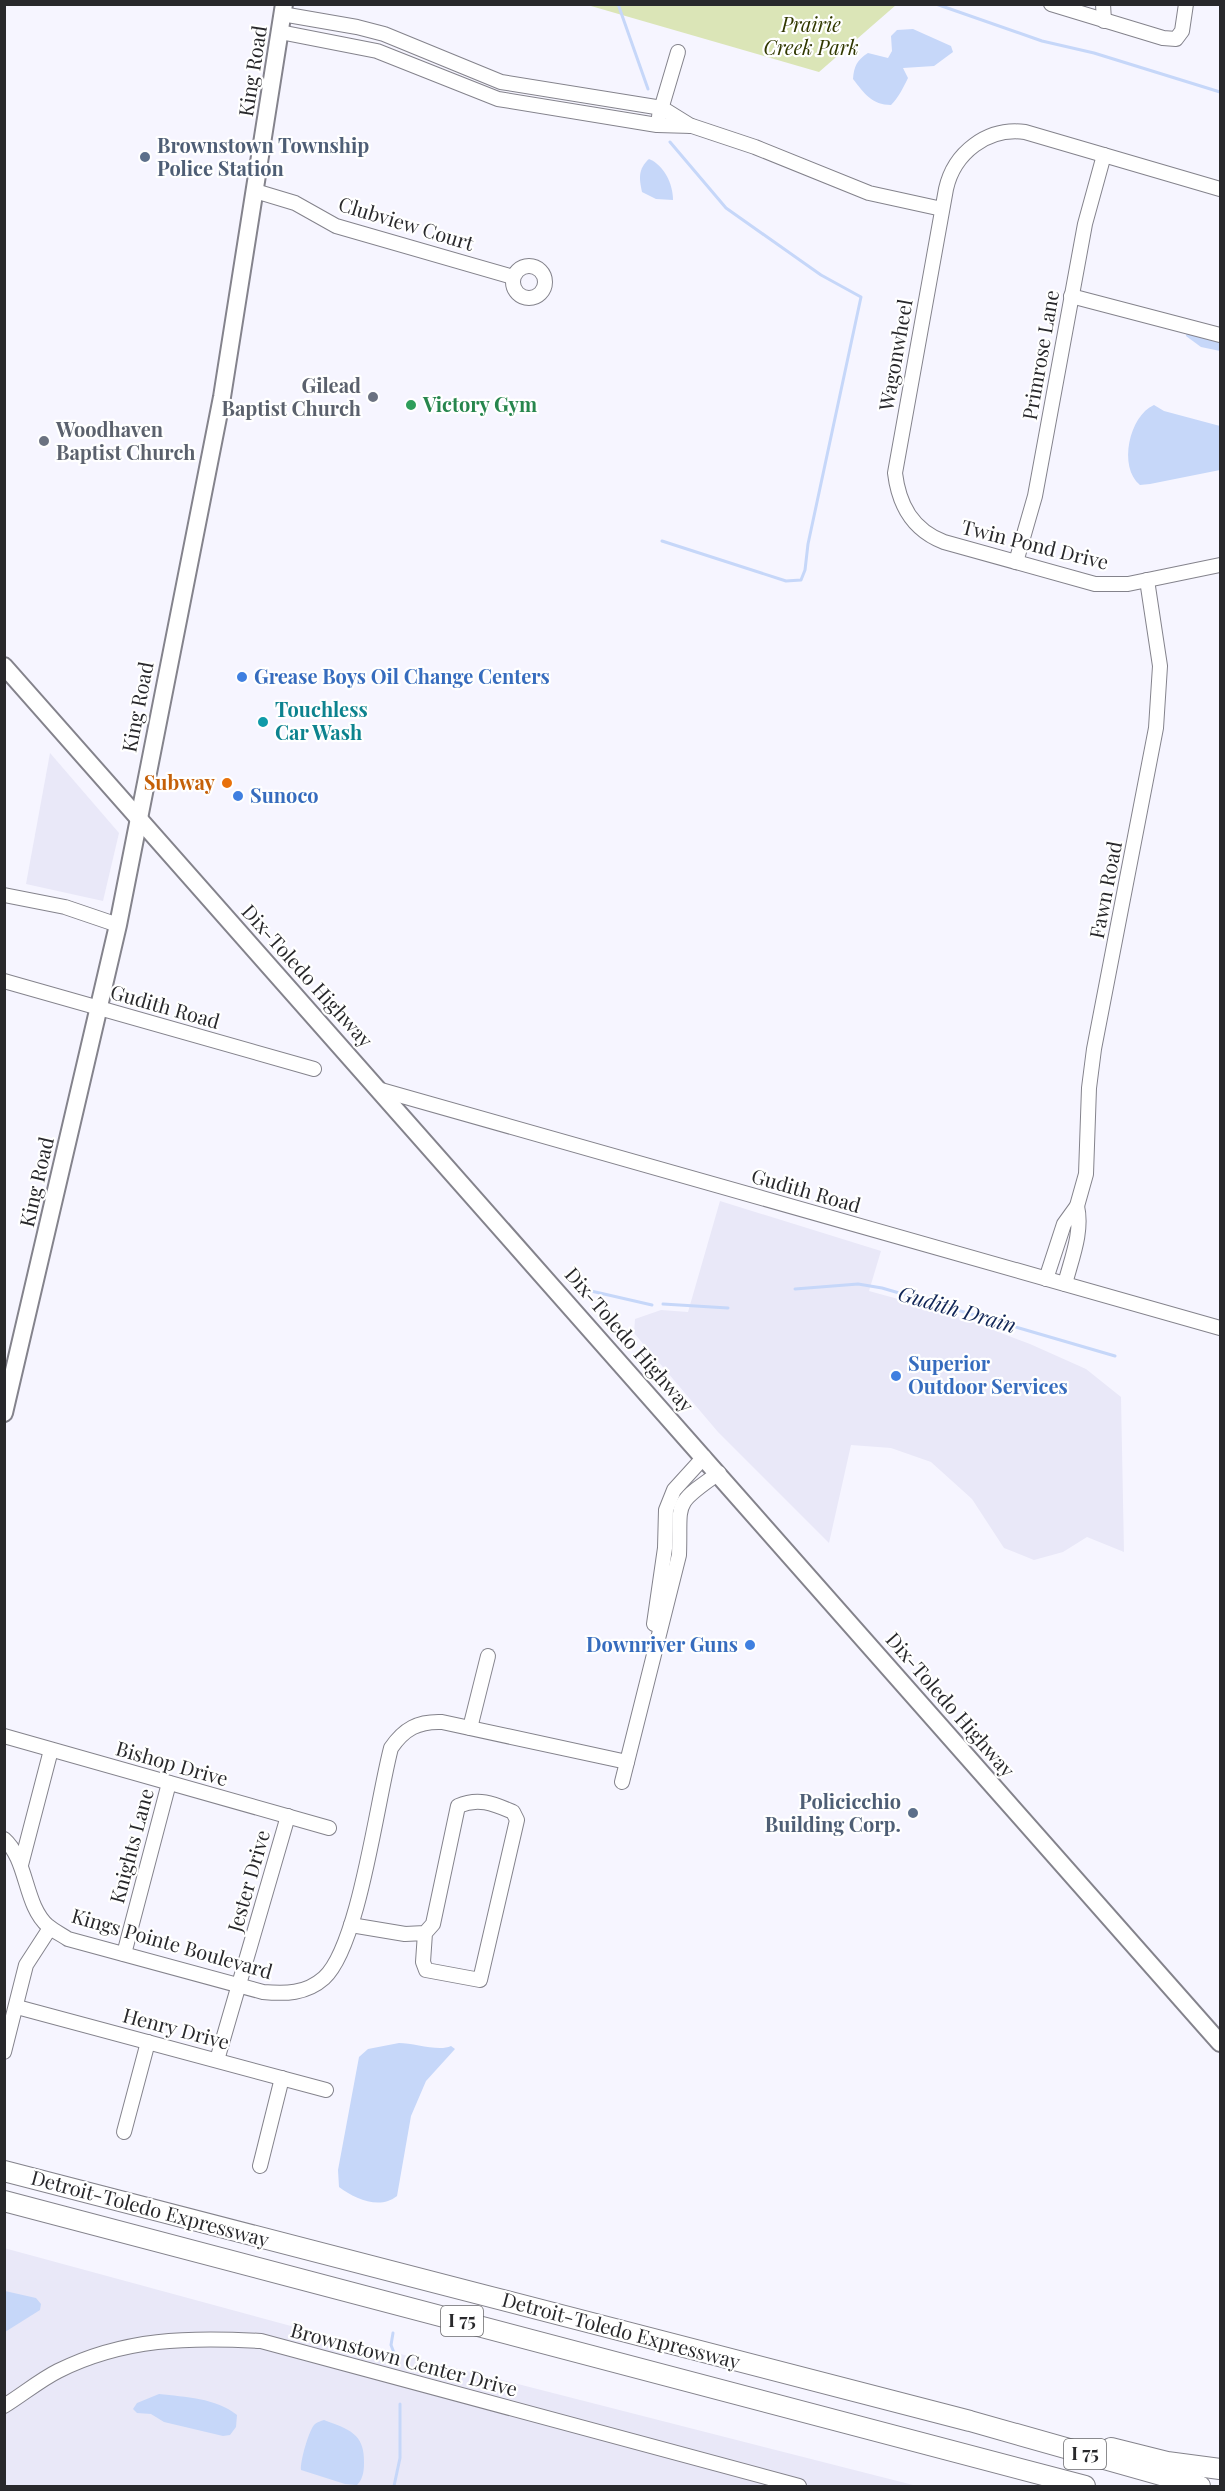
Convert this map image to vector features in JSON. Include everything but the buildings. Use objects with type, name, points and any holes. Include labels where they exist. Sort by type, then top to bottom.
[{"type":"highway","name":"Detroit-Toledo Expressway","points":[[4,2171],[970,2421],[1200,2487]]},
{"type":"highway","name":"Detroit-Toledo Expressway","points":[[4,2200],[1085,2487]]},
{"type":"highway","points":[[970,2421],[995,2422],[1167,2462],[1221,2469]]},
{"type":"highway","points":[[989,2461],[1048,2487]]},
{"type":"main road","name":"King Road","points":[[4,1413],[118,925],[220,406],[283,9]]},
{"type":"main road","name":"Dix-Toledo Highway","points":[[4,666],[1221,2043]]},
{"type":"street","points":[[1051,4],[1073,8],[1104,21],[1176,39],[1182,32],[1186,4]]},
{"type":"street","points":[[1103,4],[1104,21]]},
{"type":"street","points":[[283,9],[384,34],[501,82],[662,108],[692,126],[755,147],[869,193],[942,208]]},
{"type":"street","points":[[280,32],[377,51],[498,99],[657,125],[692,126]]},
{"type":"street","points":[[377,51],[384,34]]},
{"type":"street","points":[[657,125],[678,52]]},
{"type":"street","points":[[461,85],[468,69]]},
{"type":"street","points":[[550,108],[553,91]]},
{"type":"street","name":"Wagonwheel","points":[[915,526],[902,502],[895,473],[946,189],[951,172],[964,153],[995,134],[1025,132],[1221,189]]},
{"type":"street","name":"Primrose Lane","points":[[1016,562],[1035,495],[1085,224],[1104,155]]},
{"type":"street","name":"Clubview Court","points":[[255,191],[295,203],[336,226],[513,277]]},
{"type":"street","points":[[1071,296],[1221,335]]},
{"type":"street","name":"Twin Pond Drive","points":[[915,526],[934,538],[1095,584],[1128,585],[1221,565]]},
{"type":"street","name":"Fawn Road","points":[[1046,1279],[1064,1224],[1077,1206],[1089,1153],[1089,1088],[1094,1049],[1156,728],[1160,666],[1147,580]]},
{"type":"street","points":[[4,895],[65,907],[118,925]]},
{"type":"street","name":"Gudith Road","points":[[4,981],[314,1069]]},
{"type":"street","name":"Gudith Road","points":[[381,1090],[1221,1328]]},
{"type":"street","name":"Fawn Road","points":[[1065,1284],[1080,1218],[1077,1206]]},
{"type":"street","points":[[672,1549],[666,1510],[674,1490],[704,1457]]},
{"type":"street","points":[[622,1782],[650,1661],[681,1506],[690,1493],[719,1473]]},
{"type":"street","points":[[470,1728],[488,1656]]},
{"type":"street","name":"Kings Pointe Boulevard","points":[[4,1839],[12,1846],[35,1904],[50,1928],[68,1939],[280,1994],[313,1986],[335,1965],[351,1925],[391,1748],[401,1734],[419,1724],[442,1722],[627,1762]]},
{"type":"street","name":"Bishop Drive","points":[[4,1736],[329,1828]]},
{"type":"street","points":[[4,1862],[20,1868],[24,1845],[51,1750]]},
{"type":"street","name":"Knights Lane","points":[[124,1954],[169,1783]]},
{"type":"street","points":[[469,1801],[486,1801],[513,1812],[517,1820],[480,1980],[426,1970],[423,1962],[425,1934],[433,1924],[458,1806],[469,1801]]},
{"type":"street","name":"Jester Drive","points":[[217,2060],[288,1816]]},
{"type":"street","points":[[351,1925],[405,1934],[425,1934]]},
{"type":"street","points":[[4,2052],[26,1965],[50,1928]]},
{"type":"street","name":"Henry Drive","points":[[17,2007],[326,2090]]},
{"type":"street","points":[[124,2132],[148,2042]]},
{"type":"street","points":[[260,2166],[282,2078]]},
{"type":"street","name":"Brownstown Center Drive","points":[[4,2406],[57,2371],[99,2354],[142,2342],[206,2338],[261,2342],[799,2487]]},
{"type":"shaded area","points":[[50,753],[119,833],[103,901],[26,884]]},
{"type":"shaded area","points":[[720,1201],[881,1251],[869,1291],[949,1313],[1030,1344],[1086,1369],[1121,1397],[1124,1552],[1087,1537],[1063,1552],[1034,1560],[1004,1548],[972,1499],[931,1462],[891,1448],[851,1445],[829,1543],[718,1432],[634,1333],[635,1319],[661,1310],[688,1312]]},
{"type":"shaded area","points":[[4,2248],[291,2326],[917,2486],[5,2486]]},
{"type":"green space","name":"Prairie Creek Park","points":[[584,4],[896,4],[896,5],[819,72]]},
{"type":"water","points":[[913,29],[951,46],[953,52],[934,66],[903,68],[908,78],[899,96],[891,105],[879,103],[865,93],[853,79],[854,70],[861,58],[868,53],[888,58],[892,51],[891,36],[897,30]]},
{"type":"water","points":[[649,159],[667,176],[673,200],[656,199],[642,192],[640,174]]},
{"type":"water","points":[[1187,329],[1220,330],[1220,351],[1201,347],[1186,336]]},
{"type":"water","points":[[1154,405],[1164,411],[1220,426],[1220,470],[1140,485],[1133,477],[1129,466],[1129,442],[1138,420]]},
{"type":"water","points":[[399,2043],[433,2048],[451,2046],[455,2049],[426,2081],[411,2116],[397,2196],[383,2202],[368,2201],[339,2187],[338,2170],[359,2057],[368,2049]]},
{"type":"water","points":[[5,2291],[36,2298],[41,2304],[40,2310],[5,2332]]},
{"type":"water","points":[[159,2394],[200,2399],[220,2405],[237,2415],[236,2427],[230,2435],[223,2436],[164,2422],[151,2414],[137,2413],[133,2409],[137,2403]]},
{"type":"water","points":[[324,2420],[341,2426],[353,2434],[362,2445],[364,2469],[357,2485],[345,2484],[301,2470],[303,2453],[310,2432],[315,2424]]},
{"type":"waterway","points":[[618,4],[648,89]]},
{"type":"waterway","points":[[936,4],[1042,41],[1094,53],[1220,92]]},
{"type":"waterway","points":[[662,541],[786,581],[801,580],[805,570],[808,544],[861,297],[821,275],[726,208],[670,142]]},
{"type":"waterway","name":"Gudith Drain","points":[[795,1289],[858,1284],[882,1288],[1115,1356]]},
{"type":"waterway","name":"Gudith Drain","points":[[591,1291],[652,1305]]},
{"type":"waterway","name":"Gudith Drain","points":[[663,1304],[728,1308]]},
{"type":"waterway","name":"Gudith Drain","points":[[393,2333],[391,2345],[396,2358]]},
{"type":"waterway","name":"Gudith Drain","points":[[394,2486],[400,2458],[400,2404]]},
{"type":"place","name":"Brownstown Township Police Station","points":[[145,157]]},
{"type":"place","name":"Gilead Baptist Church","points":[[373,397]]},
{"type":"place","name":"Victory Gym","points":[[411,405]]},
{"type":"place","name":"Woodhaven Baptist Church","points":[[44,441]]},
{"type":"place","name":"Grease Boys Oil Change Centers","points":[[242,677]]},
{"type":"place","name":"Touchless Car Wash","points":[[263,722]]},
{"type":"place","name":"Subway","points":[[227,783]]},
{"type":"place","name":"Sunoco","points":[[238,796]]},
{"type":"place","name":"Superior Outdoor Services","points":[[896,1376]]},
{"type":"place","name":"Downriver Guns","points":[[750,1645]]},
{"type":"place","name":"Policicchio Building Corp.","points":[[913,1813]]}]
